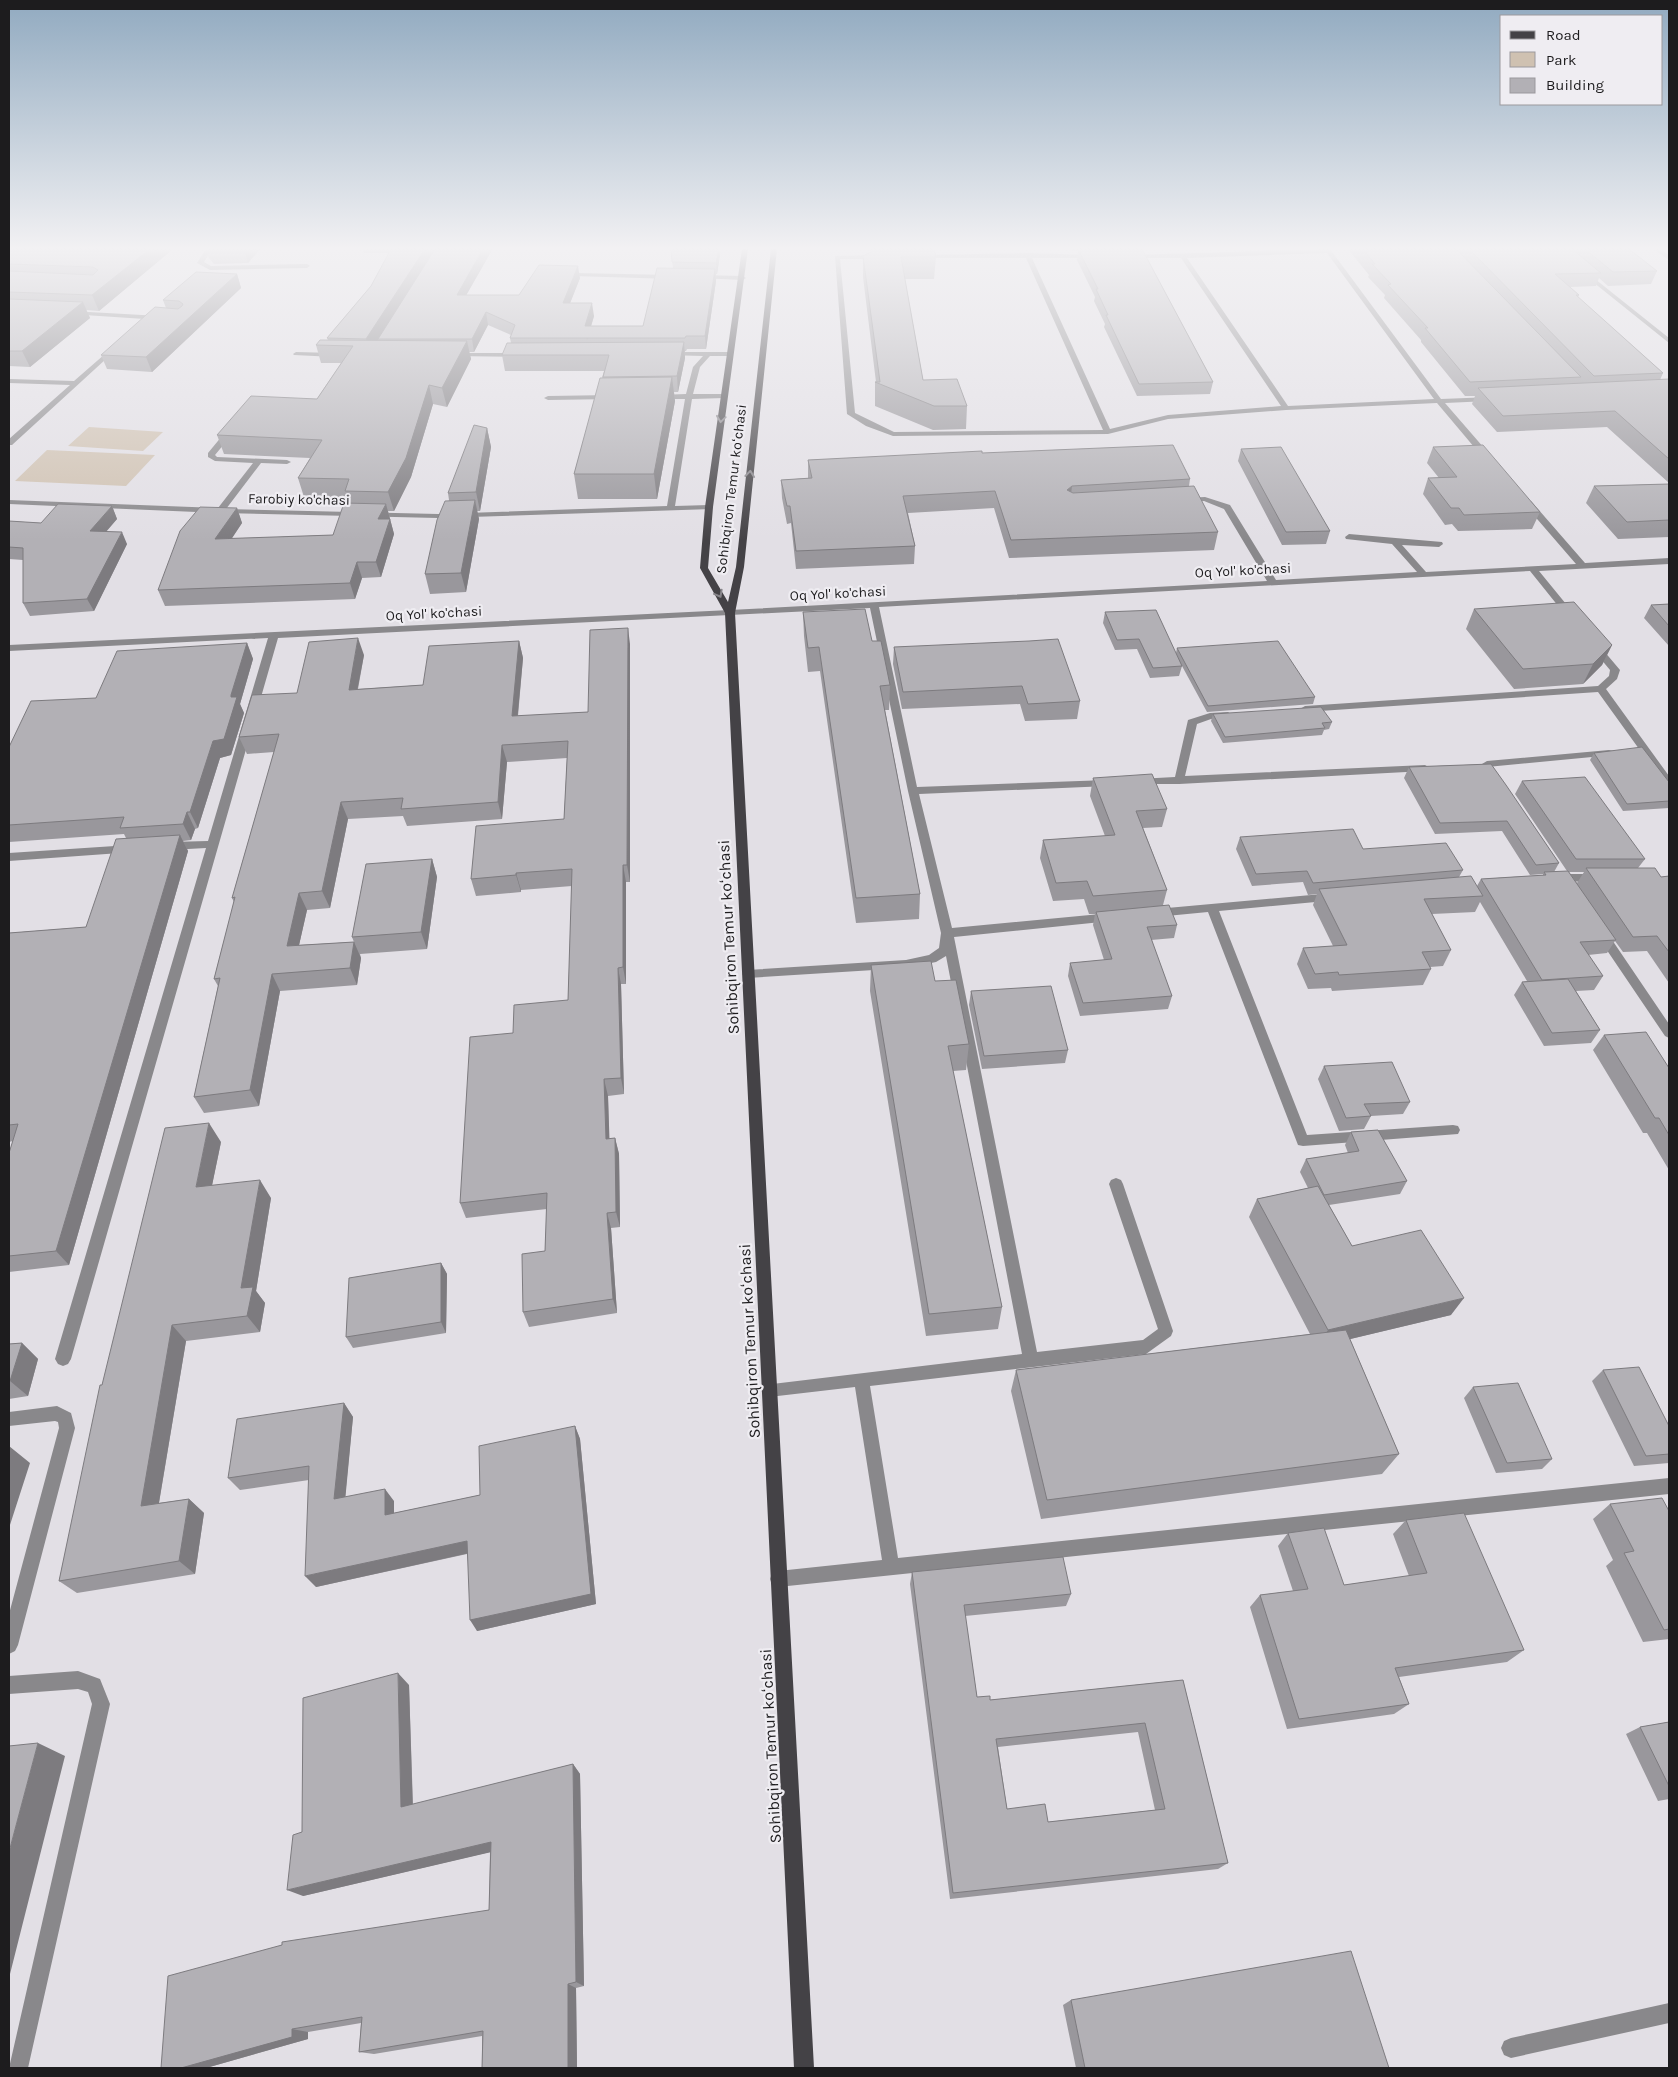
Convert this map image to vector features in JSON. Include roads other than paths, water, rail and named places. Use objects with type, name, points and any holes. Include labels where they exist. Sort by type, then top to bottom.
[{"type":"main road","name":"Sohibqiron Temur koʻchasi","points":[[730,613],[704,568],[709,507],[731,346]]},
{"type":"main road","name":"Sohibqiron Temur koʻchasi","points":[[764,346],[740,567],[730,613],[768,1390],[804,2068]]},
{"type":"street","points":[[9,443],[118,346]]},
{"type":"street","points":[[845,346],[851,414],[893,434],[1108,432],[1168,417],[1286,408],[1497,398]]},
{"type":"street","points":[[1069,346],[1108,432]]},
{"type":"street","points":[[1244,346],[1286,408]]},
{"type":"street","points":[[1399,346],[1439,401],[1491,461]]},
{"type":"street","points":[[296,354],[344,355]]},
{"type":"street","points":[[658,354],[730,354]]},
{"type":"street","points":[[671,508],[689,396],[697,366],[708,354]]},
{"type":"street","points":[[452,356],[530,355]]},
{"type":"street","points":[[9,380],[76,383]]},
{"type":"street","points":[[651,397],[724,396]]},
{"type":"street","points":[[548,398],[623,397]]},
{"type":"street","points":[[238,422],[211,455],[215,460],[287,462]]},
{"type":"street","points":[[220,511],[259,461]]},
{"type":"street","points":[[1524,498],[1582,565]]},
{"type":"street","points":[[1176,501],[1206,499],[1227,507],[1273,582]]},
{"type":"street","name":"Farobiy ko'chasi","points":[[9,502],[220,511],[438,516],[709,507]]},
{"type":"street","points":[[1349,537],[1439,544]]},
{"type":"street","points":[[1395,542],[1423,574]]},
{"type":"street","name":"Oq Yol' ko'chasi","points":[[9,648],[730,613],[1669,561]]},
{"type":"street","points":[[1532,568],[1580,626]]},
{"type":"street","points":[[874,605],[913,791],[947,933],[1030,1360]]},
{"type":"street","points":[[62,1359],[274,634]]},
{"type":"street","points":[[1298,710],[1602,689],[1614,678],[1615,670],[1591,641]]},
{"type":"street","points":[[1602,689],[1634,750],[1669,783]]},
{"type":"street","points":[[1178,781],[1192,722],[1210,716],[1240,714]]},
{"type":"street","points":[[1496,778],[1483,764],[1634,750]]},
{"type":"street","points":[[913,791],[1178,781],[1439,767]]},
{"type":"street","points":[[9,857],[212,844]]},
{"type":"street","points":[[1544,879],[1612,878]]},
{"type":"street","points":[[1143,914],[1349,896]]},
{"type":"street","points":[[1212,908],[1303,1141],[1454,1130]]},
{"type":"street","points":[[947,933],[1124,916]]},
{"type":"street","points":[[1597,927],[1669,1033]]},
{"type":"street","points":[[748,974],[906,964],[932,958],[945,950],[947,933]]},
{"type":"street","points":[[768,1390],[1146,1347],[1166,1331],[1116,1184]]},
{"type":"street","points":[[861,1380],[891,1566]]},
{"type":"street","points":[[9,1419],[57,1413],[65,1418],[68,1428],[9,1645]]},
{"type":"street","points":[[778,1578],[1669,1486]]},
{"type":"street","points":[[9,1686],[78,1680],[94,1685],[100,1704],[18,2068]]},
{"type":"street","points":[[1511,2048],[1669,2013]]}]
